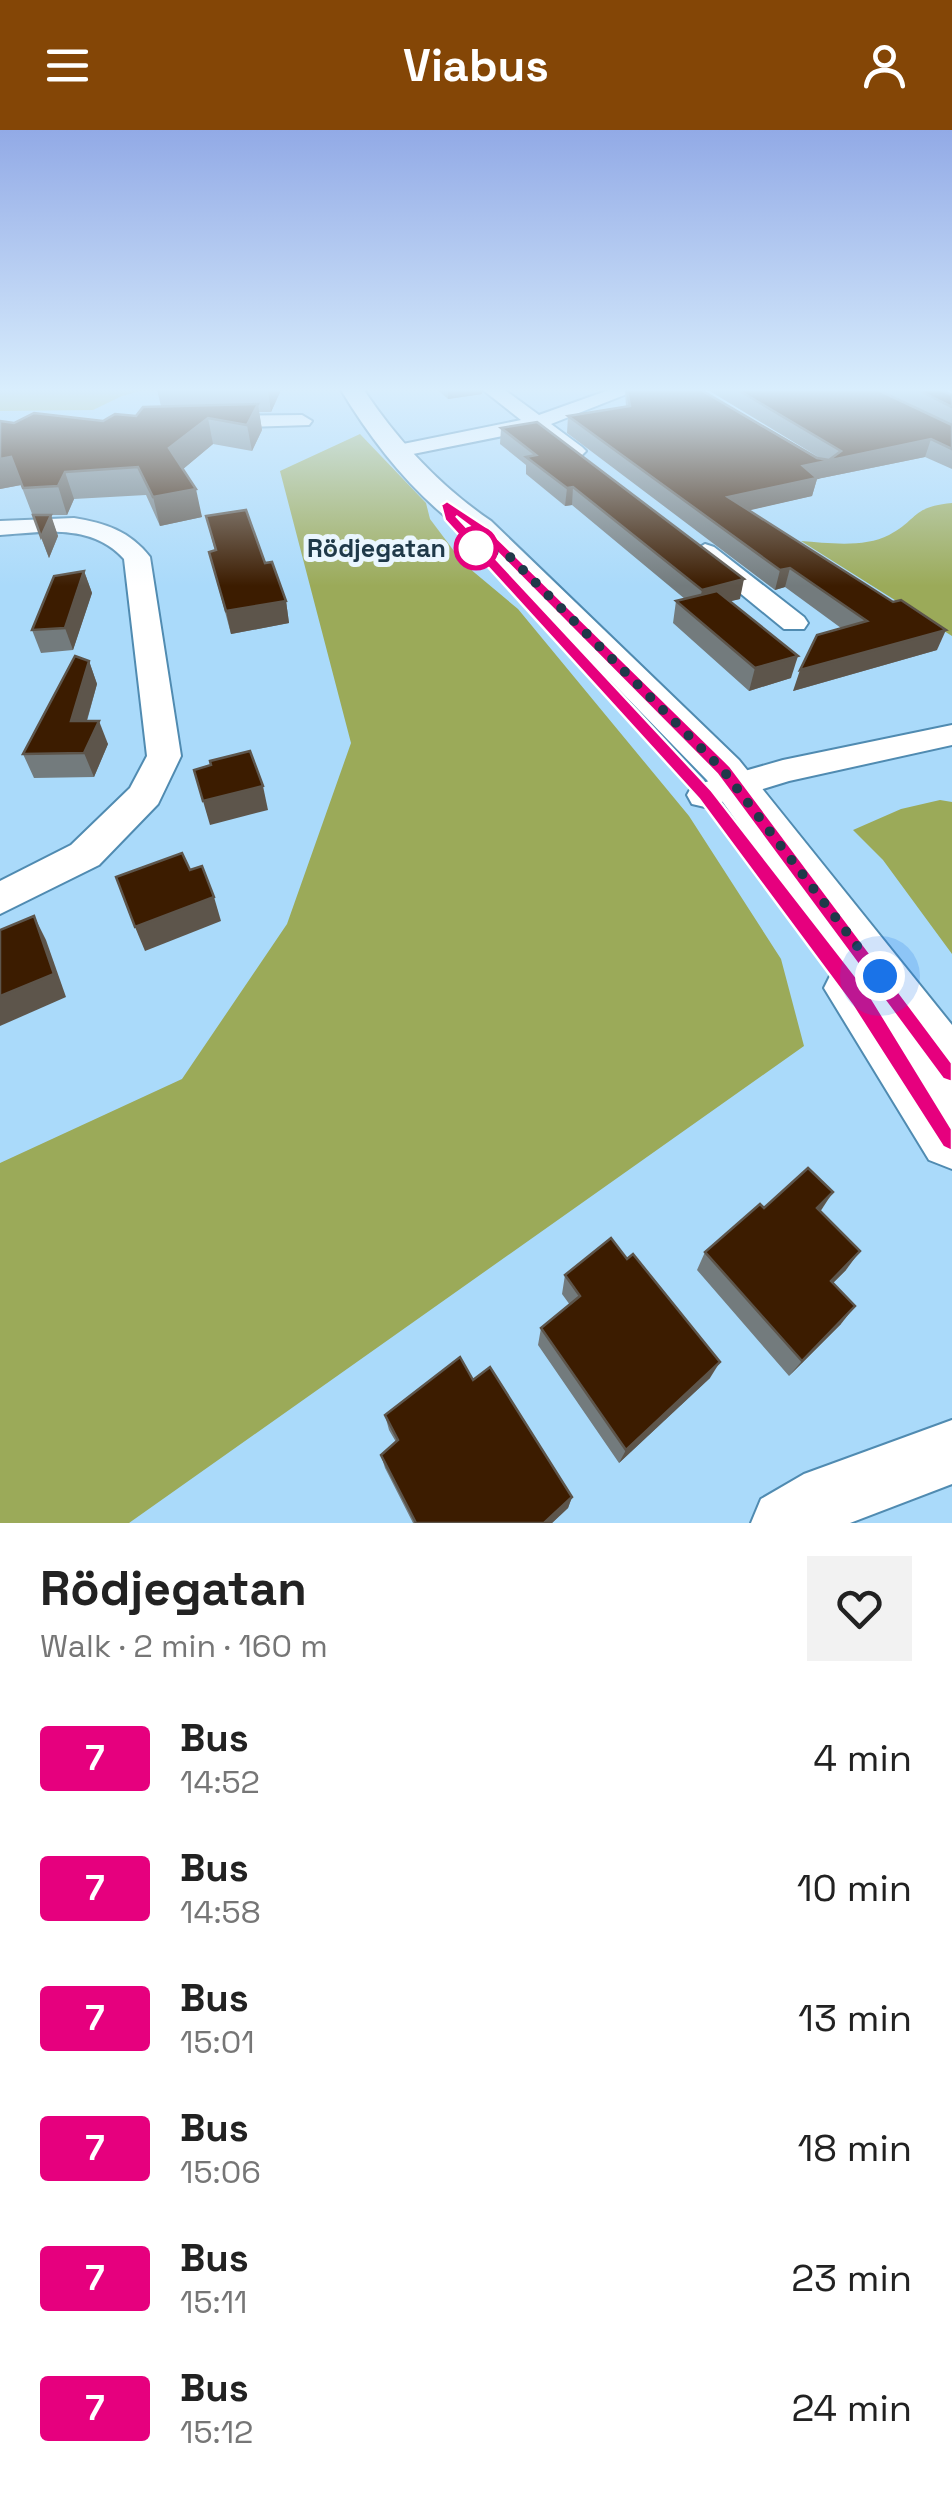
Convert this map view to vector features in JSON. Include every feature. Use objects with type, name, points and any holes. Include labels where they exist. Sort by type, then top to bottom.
[{"type":"street","points":[[402,455],[447,505],[450,518],[476,548],[721,790],[952,1071]]},
{"type":"street","points":[[579,455],[587,461]]},
{"type":"street","points":[[0,528],[60,524],[99,530],[126,542],[136,557],[164,756],[145,795],[85,855],[0,899]]},
{"type":"street","points":[[688,539],[794,623]]},
{"type":"street","points":[[721,790],[784,771],[952,735]]},
{"type":"street","points":[[721,790],[952,1138]]},
{"type":"street","points":[[786,1523],[828,1498],[952,1452]]},
{"type":"green space","points":[[315,455],[380,455],[426,503],[430,519],[463,563],[518,609],[689,816],[781,959],[804,1046],[129,1523],[0,1523],[0,1163],[182,1079],[287,924],[351,743],[280,471]]},
{"type":"green space","points":[[952,503],[952,636],[801,541],[869,542],[889,535],[922,511]]},
{"type":"green space","points":[[940,800],[952,802],[952,954],[883,860],[853,830],[901,809]]},
{"type":"building","points":[[0,455],[174,455],[196,489],[153,497],[138,467],[65,472],[58,486],[23,488],[11,457],[0,459]]},
{"type":"building","points":[[581,455],[744,579],[702,590],[573,487],[567,488],[526,457]]},
{"type":"building","points":[[622,455],[812,455],[829,460],[836,455],[855,455],[803,466],[817,478],[728,497],[893,602],[901,600],[946,630],[800,670],[817,635],[867,621],[790,568],[780,570]]},
{"type":"building","points":[[246,510],[265,563],[272,562],[286,601],[226,611],[209,552],[216,550],[206,516]]},
{"type":"building","points":[[33,515],[51,515],[41,537]]},
{"type":"building","points":[[84,571],[65,628],[32,630],[54,576]]},
{"type":"building","points":[[717,591],[798,656],[755,668],[676,601]]},
{"type":"building","points":[[75,656],[89,661],[71,721],[99,721],[84,753],[23,754]]},
{"type":"building","points":[[250,751],[263,786],[203,801],[194,770],[211,765],[210,761]]},
{"type":"building","points":[[182,853],[190,870],[202,866],[214,897],[135,927],[116,877]]},
{"type":"building","points":[[34,916],[54,974],[0,996],[0,930]]},
{"type":"building","points":[[808,1168],[833,1192],[817,1208],[860,1251],[831,1281],[855,1306],[802,1361],[705,1252],[760,1204],[764,1208]]},
{"type":"building","points":[[611,1238],[627,1259],[633,1254],[720,1362],[626,1450],[541,1328],[580,1296],[565,1275]]},
{"type":"building","points":[[460,1357],[473,1380],[490,1367],[572,1497],[544,1523],[416,1523],[381,1455],[398,1440],[385,1415]]},
{"type":"bus line","name":"7","points":[[952,1071],[723,770],[480,528],[447,505],[450,518],[476,548],[528,599],[706,795],[860,998],[952,1138]]},
{"type":"place","name":"Rödjegatan","points":[[476,548]]},
{"type":"route","points":[[476,548],[508,555],[723,770],[880,976]]}]
